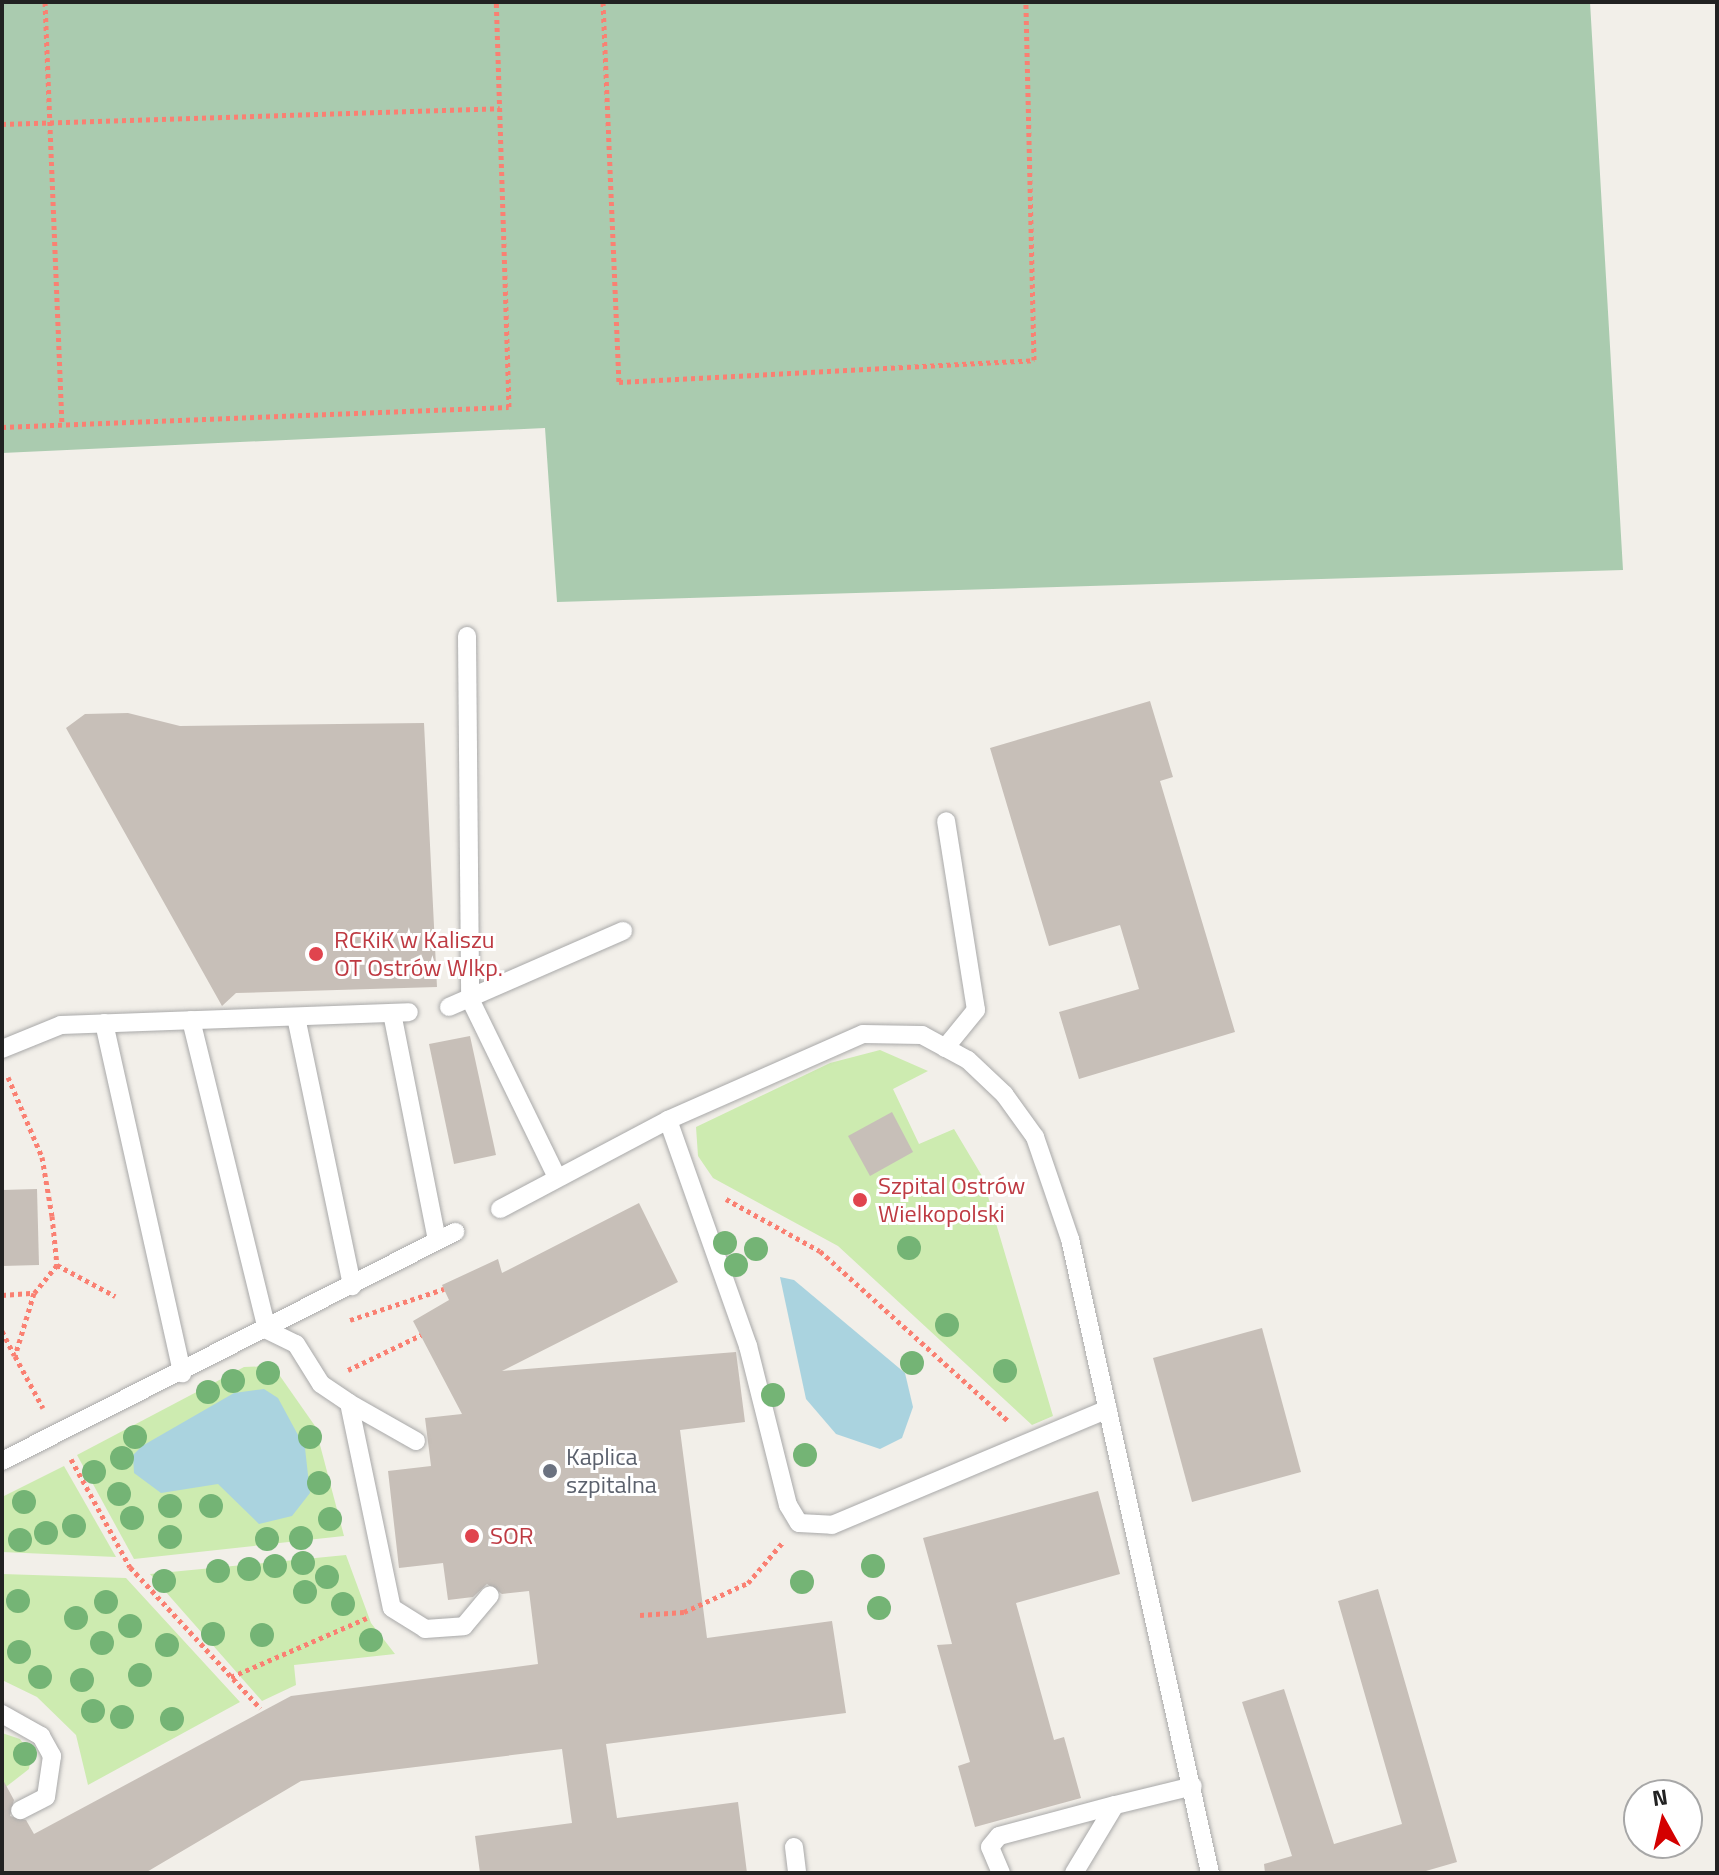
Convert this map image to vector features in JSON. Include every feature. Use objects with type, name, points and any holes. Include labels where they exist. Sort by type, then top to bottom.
[{"type":"lane","points":[[467,636],[470,999],[557,1177]]},
{"type":"lane","points":[[945,1048],[976,1010],[946,821]]},
{"type":"lane","points":[[449,1007],[623,931]]},
{"type":"lane","points":[[2,1049],[61,1025],[400,1013],[437,1241]]},
{"type":"lane","points":[[296,1017],[352,1286]]},
{"type":"lane","points":[[191,1020],[267,1330]]},
{"type":"lane","points":[[104,1023],[182,1373]]},
{"type":"lane","points":[[500,1209],[668,1120],[863,1034],[922,1035],[945,1048],[1004,1094],[1035,1137],[1070,1239],[1210,1873]]},
{"type":"lane","points":[[668,1120],[748,1346],[788,1505],[799,1523],[832,1525],[1108,1409]]},
{"type":"lane","points":[[2,1461],[182,1373],[455,1232]]},
{"type":"lane","points":[[267,1330],[296,1344],[321,1384],[416,1441]]},
{"type":"lane","points":[[349,1403],[392,1608],[425,1629],[464,1626],[490,1595]]},
{"type":"lane","points":[[2,1714],[41,1736],[52,1756],[46,1797],[20,1810]]},
{"type":"lane","points":[[1001,1873],[990,1847],[999,1836],[1193,1786]]},
{"type":"lane","points":[[1074,1873],[1115,1805]]},
{"type":"lane","points":[[794,1847],[797,1873]]},
{"type":"path","points":[[45,2],[62,425]]},
{"type":"path","points":[[2,427],[509,407],[496,2]]},
{"type":"path","points":[[603,2],[619,382],[1034,360],[1026,2]]},
{"type":"path","points":[[2,124],[500,108]]},
{"type":"path","points":[[2,1061],[42,1157],[57,1265],[34,1293],[15,1356]]},
{"type":"path","points":[[686,1177],[820,1251],[1031,1442]]},
{"type":"path","points":[[57,1265],[115,1296]]},
{"type":"path","points":[[346,1321],[444,1289]]},
{"type":"path","points":[[2,1295],[34,1293]]},
{"type":"path","points":[[2,1331],[57,1434]]},
{"type":"path","points":[[321,1384],[421,1335]]},
{"type":"path","points":[[54,1459],[81,1445]]},
{"type":"path","points":[[67,1452],[130,1567],[260,1708]]},
{"type":"path","points":[[640,1615],[684,1612],[748,1583],[799,1523]]},
{"type":"path","points":[[231,1677],[376,1614]]},
{"type":"green space","points":[[2,2],[1590,2],[1623,570],[557,602],[545,428],[2,453]]},
{"type":"green space","points":[[880,1050],[928,1071],[893,1089],[919,1144],[954,1129],[982,1176],[1053,1416],[1032,1425],[838,1246],[713,1178],[698,1156],[696,1127],[830,1063]]},
{"type":"green space","points":[[273,1366],[315,1426],[344,1536],[134,1559],[77,1455],[244,1367]]},
{"type":"green space","points":[[64,1466],[116,1557],[2,1552],[2,1497]]},
{"type":"green space","points":[[346,1555],[371,1623],[395,1654],[294,1665],[296,1685],[262,1701],[150,1574]]},
{"type":"green space","points":[[2,1574],[126,1578],[240,1702],[88,1785],[76,1735],[37,1697],[2,1680]]},
{"type":"green space","points":[[2,1733],[20,1739],[31,1755],[29,1769],[2,1790]]},
{"type":"water","points":[[780,1277],[794,1280],[905,1373],[913,1407],[902,1438],[880,1449],[836,1434],[806,1399]]},
{"type":"water","points":[[264,1389],[278,1398],[305,1448],[310,1493],[292,1516],[259,1524],[218,1484],[161,1493],[134,1473],[133,1455],[142,1446],[234,1393]]},
{"type":"building","points":[[1150,701],[1173,777],[1160,781],[1235,1032],[1079,1079],[1059,1012],[1139,989],[1120,925],[1049,946],[990,748]]},
{"type":"building","points":[[128,713],[180,726],[424,723],[437,987],[236,993],[222,1006],[66,728],[85,714]]},
{"type":"building","points":[[470,1036],[496,1155],[454,1164],[429,1044]]},
{"type":"building","points":[[892,1112],[913,1152],[870,1176],[848,1136]]},
{"type":"building","points":[[37,1189],[39,1265],[2,1266],[2,1190]]},
{"type":"building","points":[[639,1203],[678,1282],[502,1371],[736,1352],[745,1422],[680,1430],[707,1638],[832,1621],[846,1713],[606,1744],[617,1818],[738,1802],[747,1873],[480,1873],[475,1836],[572,1823],[562,1749],[301,1781],[145,1873],[2,1873],[2,1778],[14,1800],[10,1816],[26,1820],[34,1834],[291,1696],[538,1664],[529,1591],[502,1594],[487,1584],[473,1597],[448,1600],[443,1563],[399,1568],[388,1471],[431,1466],[425,1418],[462,1414],[413,1321],[449,1300],[442,1285],[498,1259],[502,1273]]},
{"type":"building","points":[[1262,1328],[1301,1472],[1192,1502],[1153,1358]]},
{"type":"building","points":[[1098,1491],[1120,1574],[1016,1603],[1054,1740],[1064,1737],[1081,1798],[975,1827],[958,1766],[970,1762],[937,1645],[952,1644],[923,1538]]},
{"type":"building","points":[[1378,1589],[1457,1862],[1419,1873],[1265,1873],[1264,1864],[1292,1856],[1242,1702],[1284,1689],[1334,1844],[1402,1824],[1338,1601]]},
{"type":"place","name":"RCKiK w Kaliszu OT Ostrów Wlkp.","points":[[316,954]]},
{"type":"place","name":"Szpital Ostrów Wielkopolski","points":[[860,1200]]},
{"type":"place","name":"Kaplica szpitalna","points":[[550,1471]]},
{"type":"place","name":"SOR","points":[[472,1536]]}]
